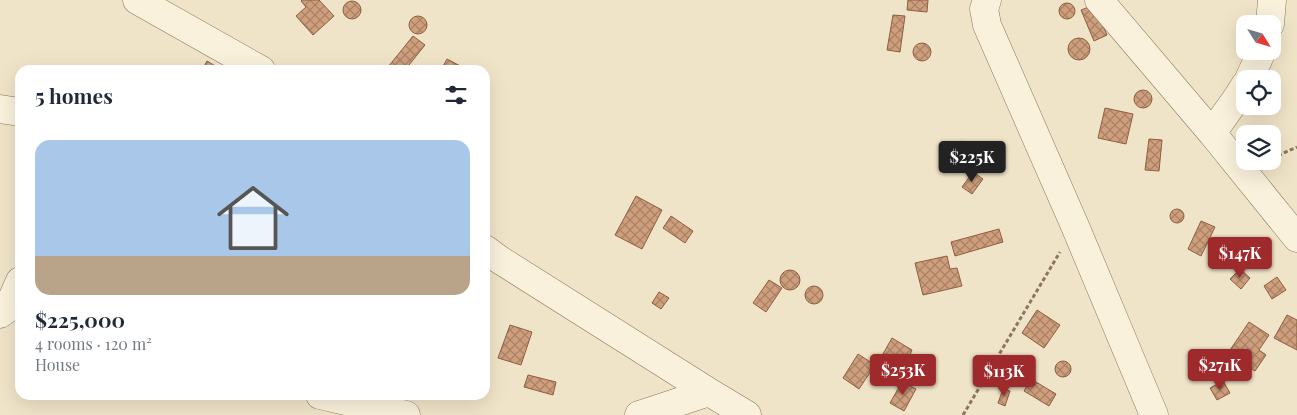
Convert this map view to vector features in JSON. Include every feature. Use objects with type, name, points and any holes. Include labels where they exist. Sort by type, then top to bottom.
[{"type":"street","points":[[987,0],[984,9],[987,25],[1075,226],[1154,415]]},
{"type":"street","points":[[1099,0],[1212,133],[1297,238]]},
{"type":"street","points":[[1271,15],[1272,0]]},
{"type":"street","points":[[151,4],[253,65]]},
{"type":"street","points":[[1212,133],[1236,99]]},
{"type":"street","points":[[0,109],[15,111]]},
{"type":"street","points":[[490,253],[747,415]]},
{"type":"street","points":[[0,314],[8,308],[15,292]]},
{"type":"street","points":[[639,415],[709,392]]},
{"type":"street","points":[[342,400],[406,415]]},
{"type":"path","points":[[1281,154],[1297,147]]},
{"type":"path","points":[[963,415],[1075,226]]},
{"type":"building","points":[[302,0],[319,0],[334,16],[313,35],[296,16],[306,7]]},
{"type":"building","points":[[908,0],[928,0],[927,12],[907,10]]},
{"type":"building","points":[[352,1],[358,4],[361,10],[358,16],[352,19],[346,16],[343,10],[346,4]]},
{"type":"building","points":[[1064,3],[1070,3],[1075,8],[1073,17],[1064,19],[1059,14],[1059,8]]},
{"type":"building","points":[[1094,5],[1107,35],[1094,41],[1081,10]]},
{"type":"building","points":[[893,15],[905,16],[900,52],[887,50]]},
{"type":"building","points":[[418,16],[424,19],[427,25],[424,31],[418,34],[412,31],[409,25],[412,19]]},
{"type":"building","points":[[413,36],[425,45],[409,65],[390,65]]},
{"type":"building","points":[[1079,38],[1087,41],[1090,49],[1087,57],[1079,60],[1071,57],[1068,49],[1071,41]]},
{"type":"building","points":[[918,43],[926,43],[931,48],[929,59],[918,61],[913,56],[913,48]]},
{"type":"building","points":[[447,59],[458,65],[444,65]]},
{"type":"building","points":[[207,61],[214,65],[205,65]]},
{"type":"building","points":[[1139,90],[1147,90],[1152,95],[1150,106],[1139,108],[1134,103],[1134,95]]},
{"type":"building","points":[[1105,108],[1133,114],[1126,144],[1098,138]]},
{"type":"building","points":[[1149,139],[1162,140],[1159,171],[1145,170]]},
{"type":"building","points":[[961,141],[980,154],[969,170],[950,158]]},
{"type":"building","points":[[973,172],[983,179],[972,194],[962,187]]},
{"type":"building","points":[[636,196],[662,210],[642,249],[615,235]]},
{"type":"building","points":[[1174,209],[1180,209],[1184,216],[1180,223],[1174,223],[1170,219],[1170,213]]},
{"type":"building","points":[[671,216],[693,231],[685,243],[663,228]]},
{"type":"building","points":[[1201,221],[1215,227],[1201,256],[1188,249]]},
{"type":"building","points":[[999,229],[1003,242],[955,256],[951,242]]},
{"type":"building","points":[[947,256],[950,269],[957,268],[962,286],[923,295],[915,263]]},
{"type":"building","points":[[1240,269],[1250,278],[1241,289],[1230,279]]},
{"type":"building","points":[[786,270],[794,270],[800,276],[800,284],[794,290],[786,290],[780,284],[780,276]]},
{"type":"building","points":[[1277,277],[1286,290],[1272,299],[1264,286]]},
{"type":"building","points":[[769,280],[782,288],[766,312],[753,303]]},
{"type":"building","points":[[814,286],[820,289],[823,295],[820,301],[814,304],[808,301],[805,295],[808,289]]},
{"type":"building","points":[[659,292],[669,298],[661,309],[652,303]]},
{"type":"building","points":[[1037,310],[1060,325],[1044,348],[1022,333]]},
{"type":"building","points":[[1287,315],[1297,320],[1297,350],[1274,338]]},
{"type":"building","points":[[1249,322],[1269,335],[1259,350],[1266,355],[1255,371],[1228,353]]},
{"type":"building","points":[[510,325],[532,332],[521,365],[498,358]]},
{"type":"building","points":[[892,338],[912,350],[910,355],[914,357],[903,375],[879,361]]},
{"type":"building","points":[[858,354],[875,365],[859,389],[843,378]]},
{"type":"building","points":[[1060,361],[1066,361],[1071,366],[1069,375],[1060,377],[1055,372],[1055,366]]},
{"type":"building","points":[[921,367],[927,367],[932,372],[930,381],[921,383],[916,378],[916,372]]},
{"type":"building","points":[[528,375],[556,382],[553,395],[524,387]]},
{"type":"building","points":[[1031,379],[1056,394],[1049,406],[1024,391]]},
{"type":"building","points":[[1223,381],[1230,393],[1217,400],[1210,388]]},
{"type":"building","points":[[902,382],[916,389],[904,411],[890,403]]},
{"type":"building","points":[[1003,389],[1010,391],[1005,406],[998,403]]}]
